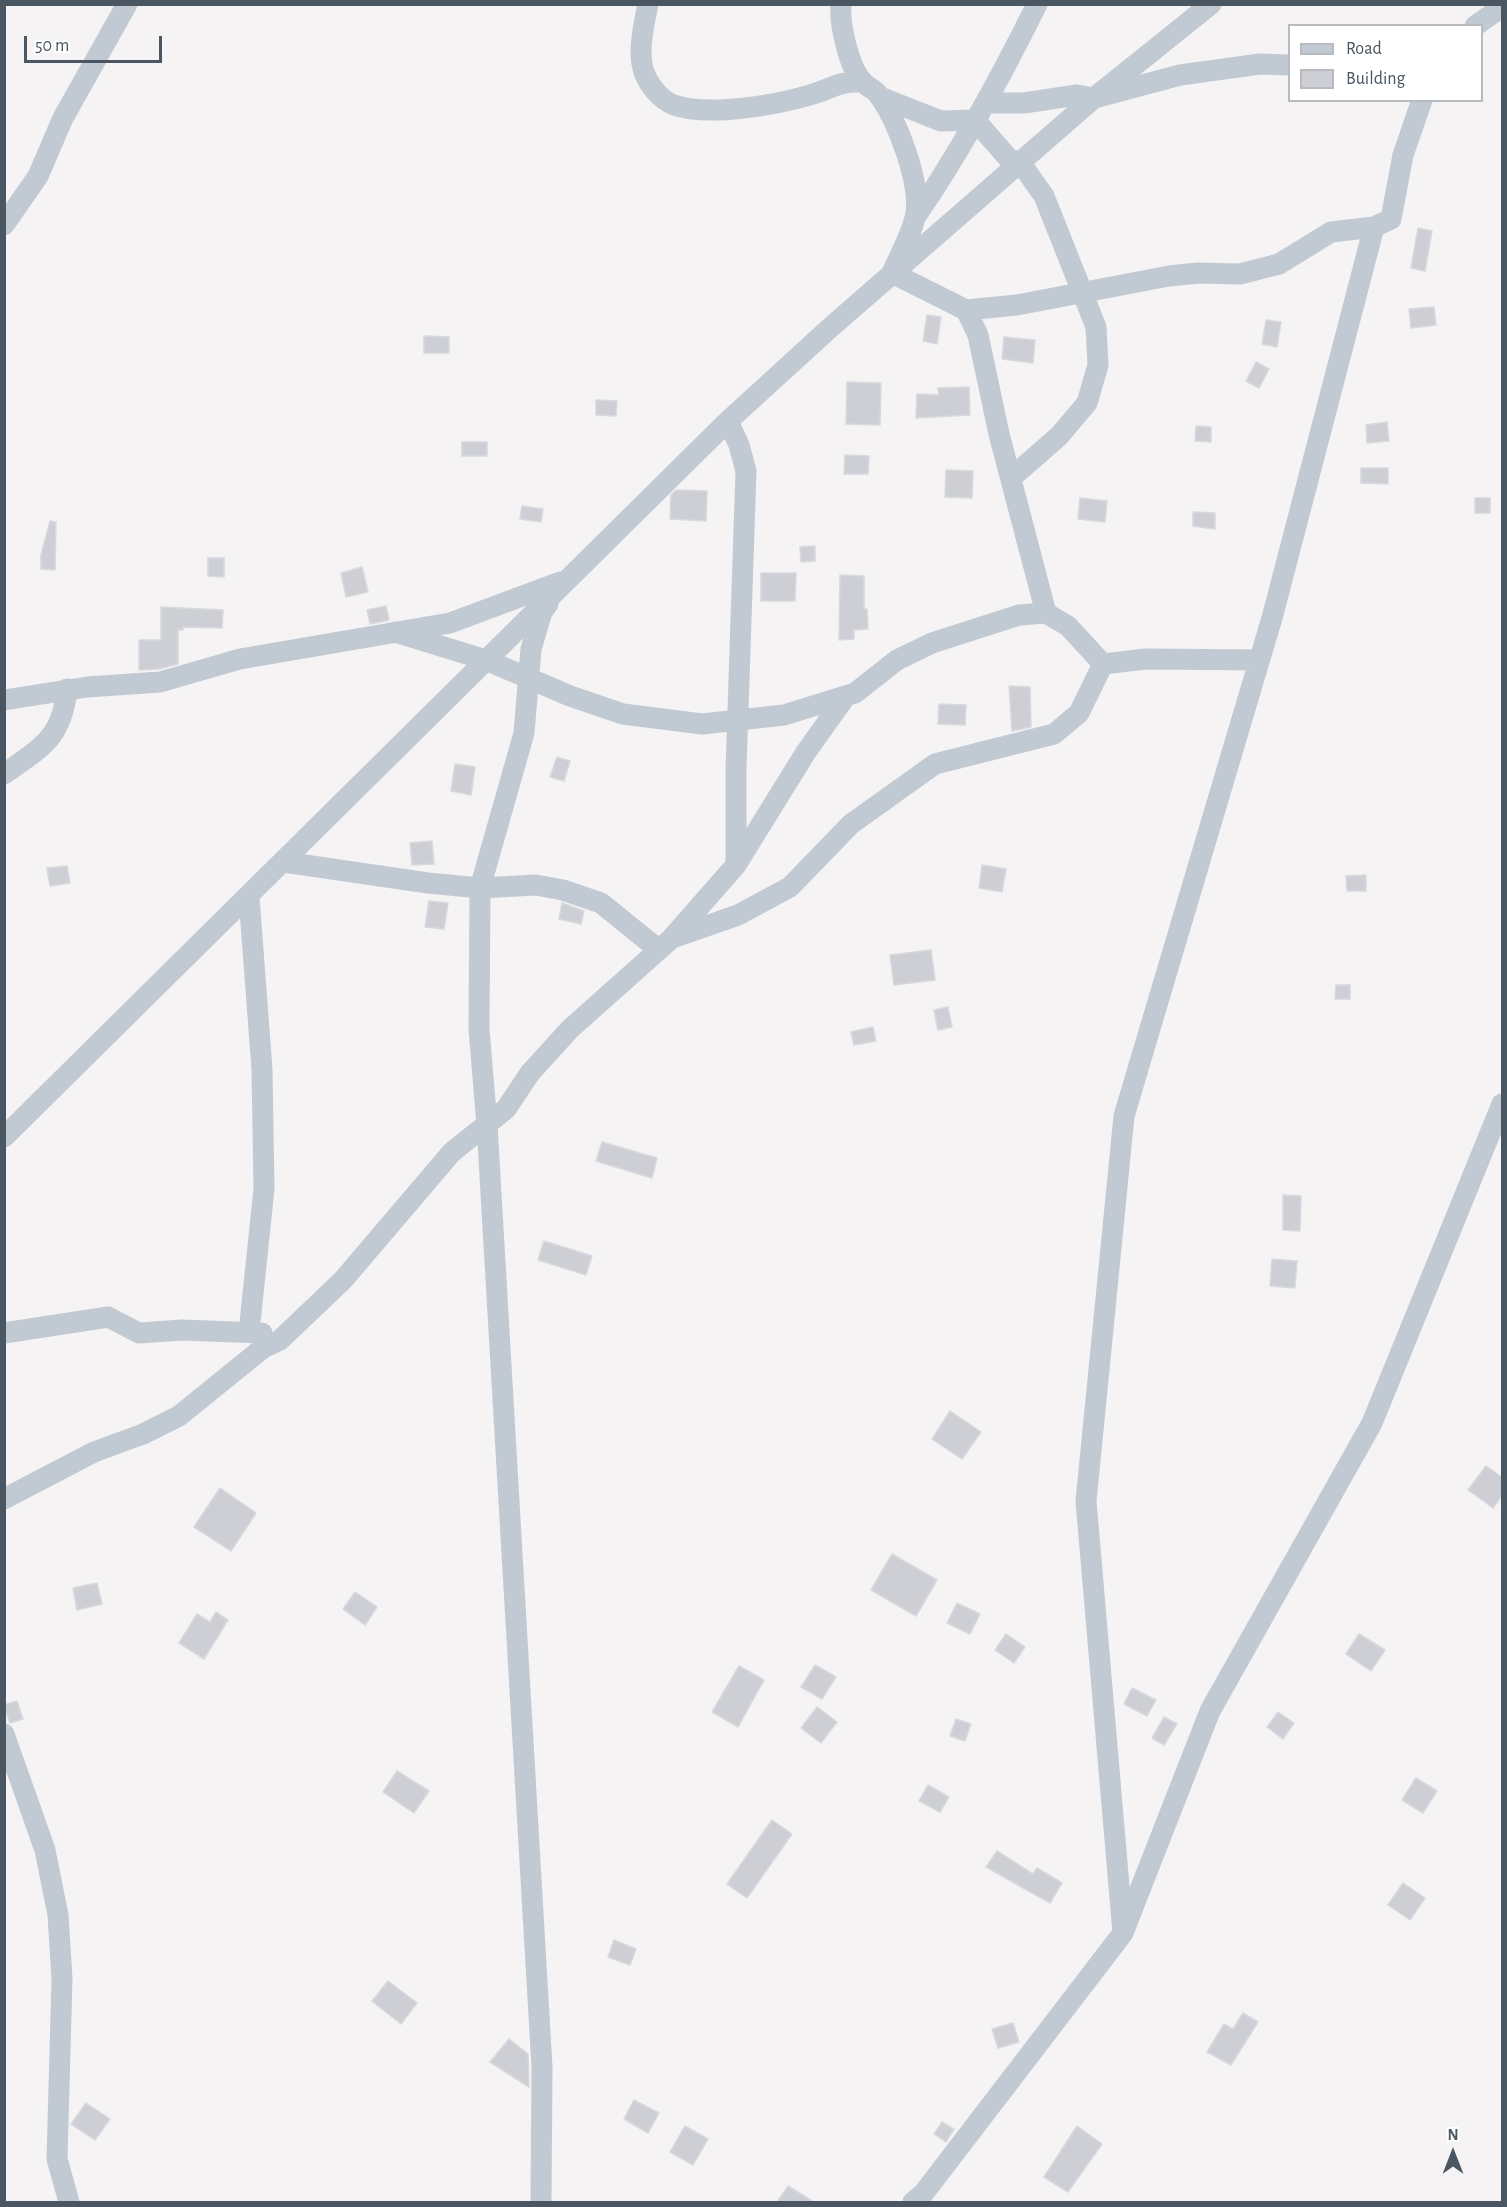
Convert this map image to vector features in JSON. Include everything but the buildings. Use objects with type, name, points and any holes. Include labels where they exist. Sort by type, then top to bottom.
[{"type":"street","points":[[4,225],[38,176],[63,118],[127,4]]},
{"type":"street","points":[[648,4],[642,61],[644,74],[658,95],[675,105],[731,108],[810,95],[843,81],[862,82]]},
{"type":"street","points":[[841,4],[840,18],[853,64],[862,82],[880,97],[941,121],[980,111],[1077,95],[1094,98],[1180,75],[1260,64],[1288,65]]},
{"type":"street","points":[[892,273],[916,216],[941,180],[1037,4]]},
{"type":"street","points":[[4,1137],[728,421],[892,273],[1094,98],[1211,4]]},
{"type":"street","points":[[1465,24],[1477,4]]},
{"type":"street","points":[[1478,24],[1503,7]]},
{"type":"street","points":[[880,97],[898,131],[913,176],[916,216]]},
{"type":"street","points":[[892,273],[966,310],[1017,305],[1169,276],[1198,273],[1240,274],[1279,264],[1331,232],[1374,227],[1391,219],[1403,155],[1421,102]]},
{"type":"street","points":[[980,111],[1010,159],[1020,162],[1044,196],[1096,327],[1098,365],[1087,403],[1059,435],[1011,478]]},
{"type":"street","points":[[1123,1933],[1086,1501],[1124,1116],[1259,660],[1374,227]]},
{"type":"street","points":[[966,310],[978,334],[1011,478],[1046,613]]},
{"type":"street","points":[[728,421],[739,445],[746,471],[737,719],[736,864]]},
{"type":"street","points":[[4,700],[67,689],[160,682],[240,659],[450,623],[566,579]]},
{"type":"street","points":[[542,2202],[542,2055],[487,1125],[479,1029],[480,888],[524,733],[531,649],[542,612],[566,579]]},
{"type":"street","points":[[395,632],[486,660],[623,714],[702,724],[784,715],[855,693],[897,660],[932,643],[1019,615],[1046,613],[1068,626],[1103,664]]},
{"type":"street","points":[[1103,664],[1146,658],[1259,660]]},
{"type":"street","points":[[665,944],[738,915],[790,887],[851,824],[935,764],[1054,734],[1079,712],[1103,664]]},
{"type":"street","points":[[4,774],[47,743],[64,714],[67,689]]},
{"type":"street","points":[[4,1499],[94,1452],[143,1434],[179,1416],[263,1348],[284,1335],[343,1280],[452,1152],[506,1109],[530,1073],[570,1029],[665,944],[736,864],[806,752],[846,696]]},
{"type":"street","points":[[284,862],[366,875],[480,888],[536,885],[601,903],[665,944]]},
{"type":"street","points":[[249,897],[262,1069],[264,1189],[249,1332]]},
{"type":"street","points":[[913,2202],[923,2194],[1123,1933],[1210,1712],[1372,1423],[1503,1104]]},
{"type":"street","points":[[4,1333],[108,1317],[139,1334],[182,1330],[284,1335]]},
{"type":"street","points":[[4,1734],[45,1850],[58,1915],[62,1979],[57,2159],[69,2202]]}]
